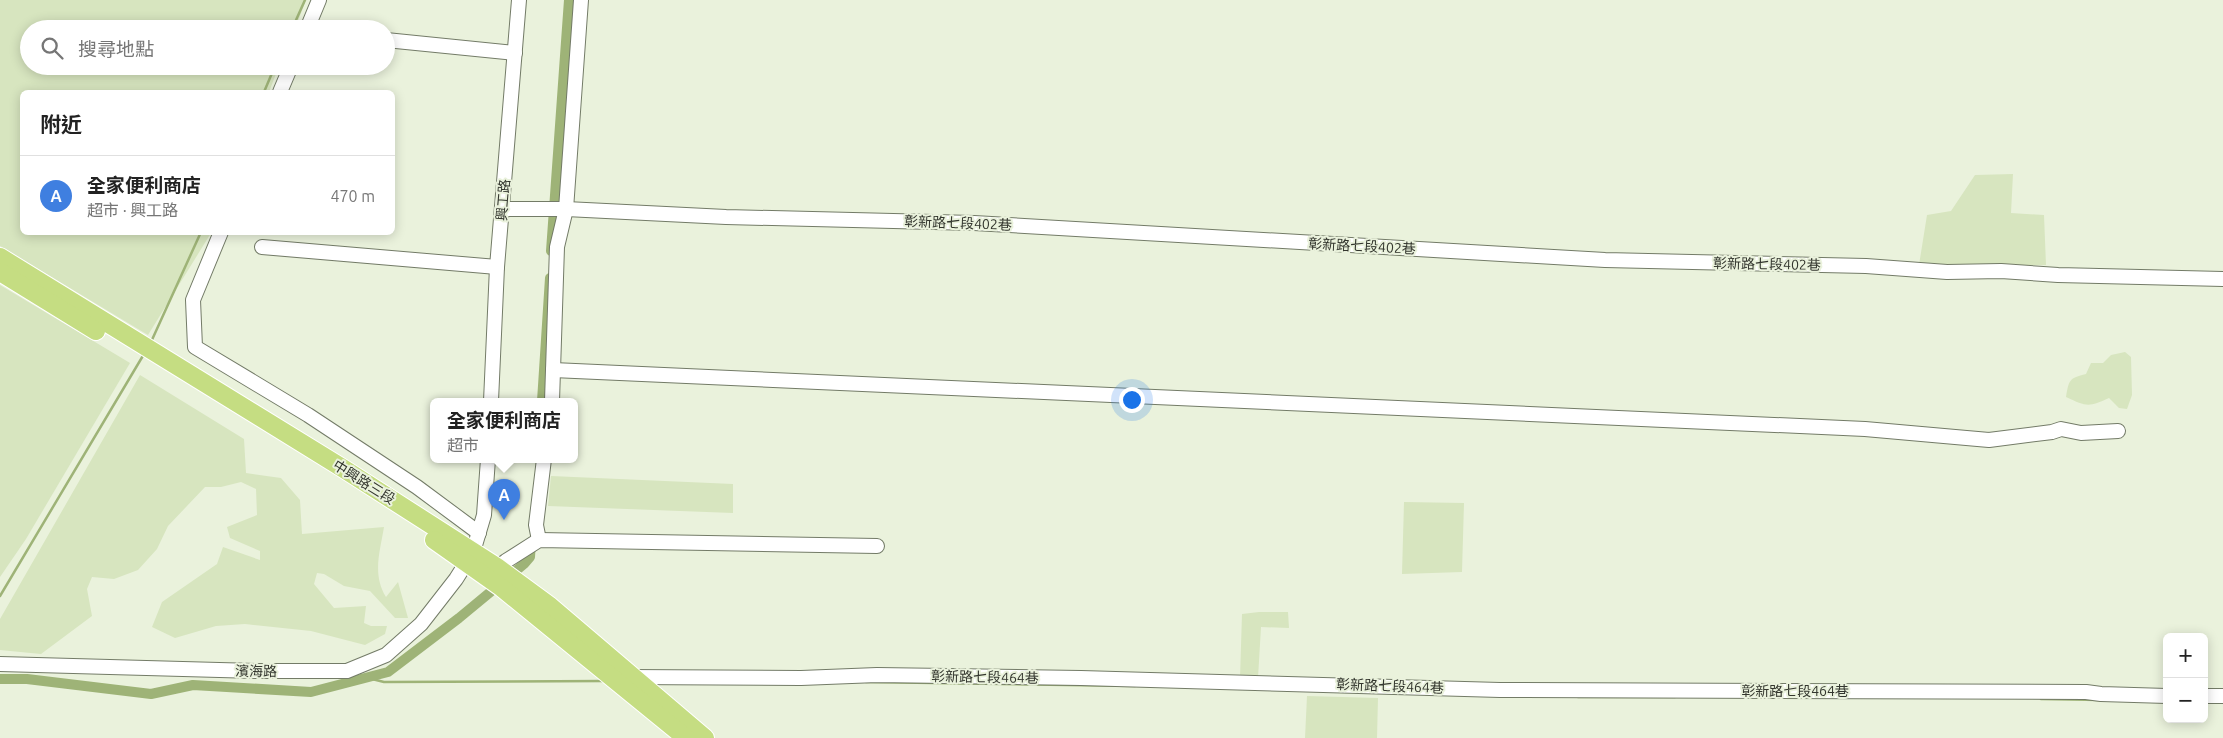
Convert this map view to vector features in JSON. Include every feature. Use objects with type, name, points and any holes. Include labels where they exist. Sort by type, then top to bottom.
[{"type":"main road","name":"中興路三段","points":[[0,257],[344,470],[470,557]]},
{"type":"main road","name":"中興路三段","points":[[0,272],[395,513],[470,557],[496,568],[550,606],[705,738]]},
{"type":"main road","name":"中興路三段","points":[[496,568],[613,677],[686,738]]},
{"type":"street","points":[[311,20],[319,0]]},
{"type":"street","name":"興工路","points":[[491,398],[497,267],[519,0]]},
{"type":"street","points":[[552,398],[557,247],[566,209],[581,0]]},
{"type":"street","points":[[395,41],[515,53]]},
{"type":"street","points":[[281,90],[287,75]]},
{"type":"street","name":"彰新路七段402巷","points":[[502,209],[566,209],[726,218],[974,223],[1605,260],[1866,266],[1947,272],[2001,271],[2058,275],[2223,279]]},
{"type":"street","points":[[220,235],[192,300],[195,347],[308,415],[417,487],[479,533]]},
{"type":"street","points":[[262,247],[497,267]]},
{"type":"street","points":[[554,370],[1865,429],[1989,440],[2060,429],[2081,434],[2118,431]]},
{"type":"street","points":[[470,557],[484,515],[488,463]]},
{"type":"street","points":[[536,542],[536,525],[544,463]]},
{"type":"street","points":[[496,568],[536,542],[877,546]]},
{"type":"street","name":"濱海路","points":[[0,664],[256,671],[347,670],[386,655],[402,643],[421,624],[470,557]]},
{"type":"street","name":"彰新路七段464巷","points":[[613,677],[801,678],[877,676],[1081,678],[1500,690],[2086,692],[2163,696]]},
{"type":"street","points":[[2208,696],[2223,696]]},
{"type":"green space","points":[[0,0],[306,0],[298,20],[20,20],[20,75],[276,75],[270,90],[20,90],[20,235],[210,235],[148,335],[0,246]]},
{"type":"green space","points":[[2013,174],[2011,213],[2044,215],[2046,265],[1919,265],[1927,215],[1951,211],[1975,175]]},
{"type":"green space","points":[[0,285],[130,363],[26,539],[0,577]]},
{"type":"green space","points":[[2125,352],[2131,357],[2132,395],[2127,409],[2119,408],[2109,398],[2088,405],[2066,397],[2071,381],[2076,377],[2086,374],[2091,363],[2103,363],[2111,355]]},
{"type":"green space","points":[[140,375],[244,439],[246,473],[281,478],[300,500],[302,534],[384,527],[378,563],[379,580],[386,597],[398,582],[408,618],[395,618],[370,591],[344,586],[324,574],[317,573],[314,584],[334,608],[366,606],[364,623],[371,626],[387,626],[385,634],[365,645],[311,631],[245,624],[216,626],[175,638],[152,627],[162,602],[217,564],[223,547],[260,560],[260,551],[230,538],[227,527],[257,515],[256,489],[241,482],[221,487],[205,487],[168,526],[157,549],[138,570],[114,579],[92,577],[87,589],[92,616],[41,654],[0,650],[0,619]]},
{"type":"green space","points":[[551,476],[733,484],[733,513],[548,506]]},
{"type":"green space","points":[[1404,502],[1464,503],[1462,572],[1402,574]]},
{"type":"green space","points":[[1288,612],[1289,628],[1261,627],[1258,678],[1240,678],[1242,614]]},
{"type":"green space","points":[[1307,696],[1378,698],[1377,738],[1305,738]]},
{"type":"waterway","points":[[296,20],[305,0]]},
{"type":"waterway","points":[[551,251],[569,0]]},
{"type":"waterway","points":[[265,90],[271,75]]},
{"type":"waterway","points":[[151,342],[200,235]]},
{"type":"waterway","points":[[542,398],[550,278]]},
{"type":"waterway","points":[[0,596],[144,354]]},
{"type":"waterway","points":[[0,679],[27,679],[151,694],[193,685],[311,692],[388,672],[459,618],[524,564],[530,557],[531,542]]},
{"type":"waterway","points":[[368,678],[384,682],[605,681]]},
{"type":"waterway","points":[[866,682],[1135,686]]},
{"type":"waterway","points":[[1578,697],[1675,697]]},
{"type":"waterway","points":[[2041,699],[2100,700]]},
{"type":"place","name":"全家便利商店","points":[[504,520]]}]
